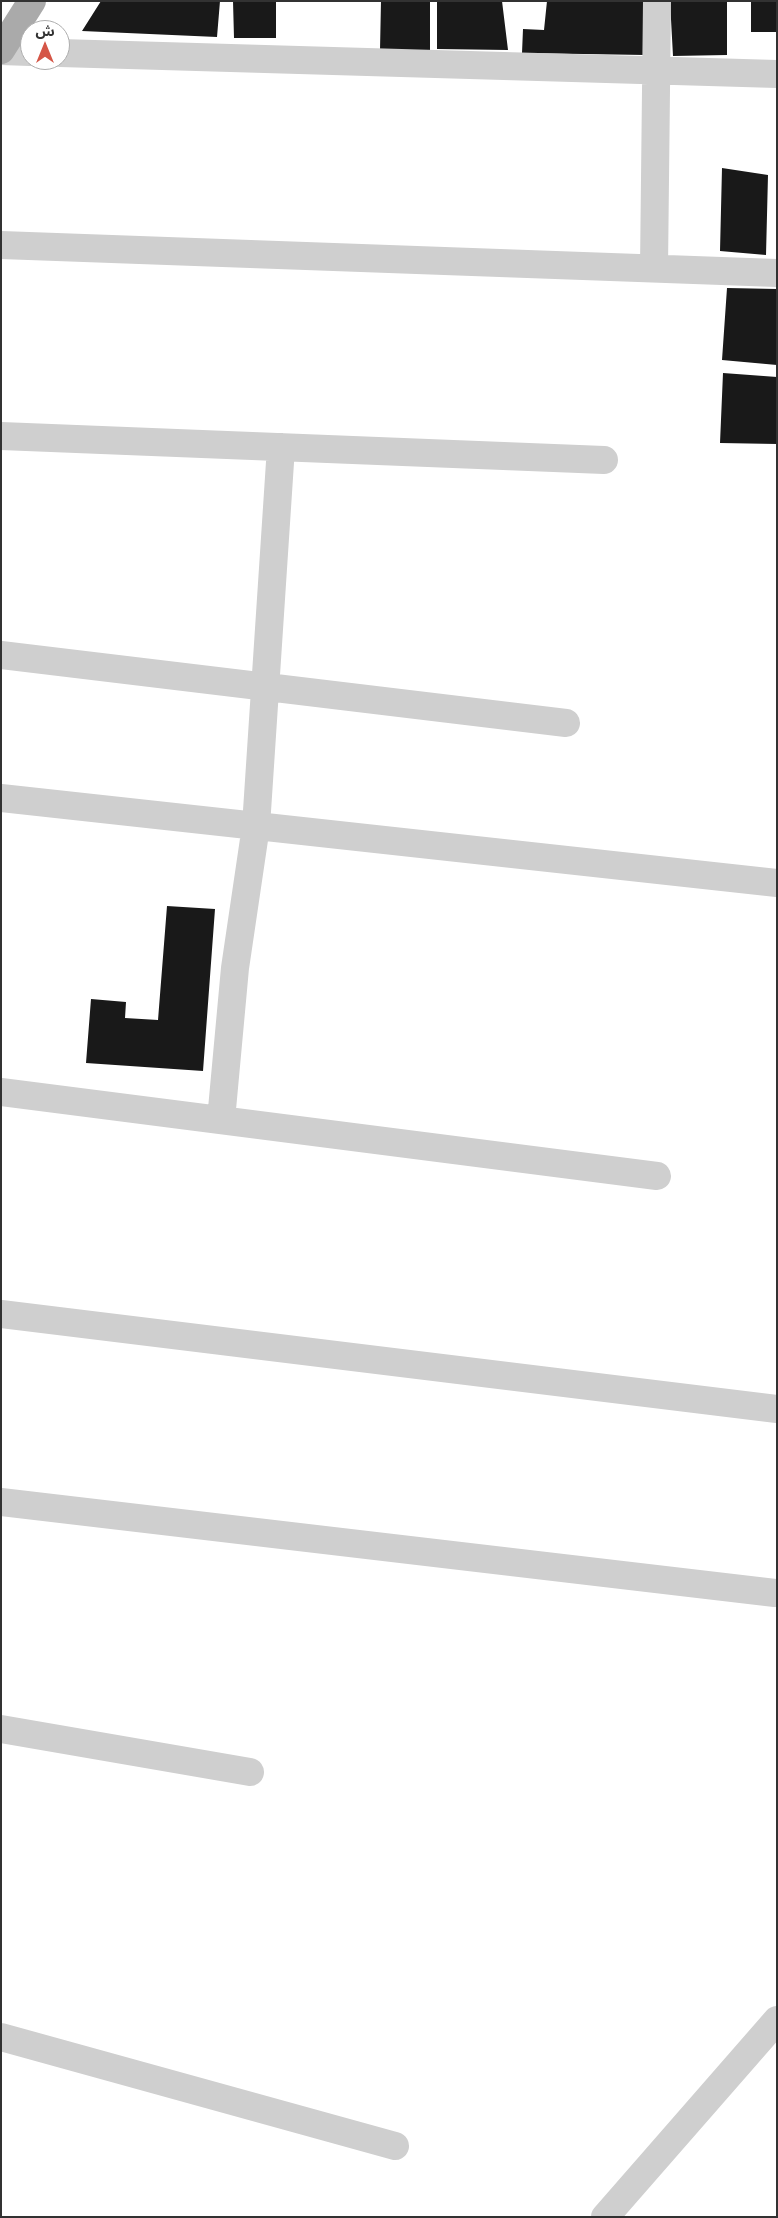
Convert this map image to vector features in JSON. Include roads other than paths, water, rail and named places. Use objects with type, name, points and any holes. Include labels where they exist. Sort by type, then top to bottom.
[{"type":"main road","points":[[1,50],[32,1]]},
{"type":"street","points":[[654,268],[657,1]]},
{"type":"street","points":[[1,50],[20,51]]},
{"type":"street","points":[[70,53],[777,74]]},
{"type":"street","points":[[1,245],[777,273]]},
{"type":"street","points":[[1,436],[604,460]]},
{"type":"street","points":[[221,1120],[235,968],[256,826],[282,447]]},
{"type":"street","points":[[1,655],[566,723]]},
{"type":"street","points":[[1,798],[777,883]]},
{"type":"street","points":[[1,1092],[656,1176]]},
{"type":"street","points":[[1,1314],[777,1408]]},
{"type":"street","points":[[1,1502],[775,1594]]},
{"type":"street","points":[[1,1729],[250,1772]]},
{"type":"street","points":[[605,2217],[777,2020]]},
{"type":"street","points":[[1,2037],[395,2146]]}]
